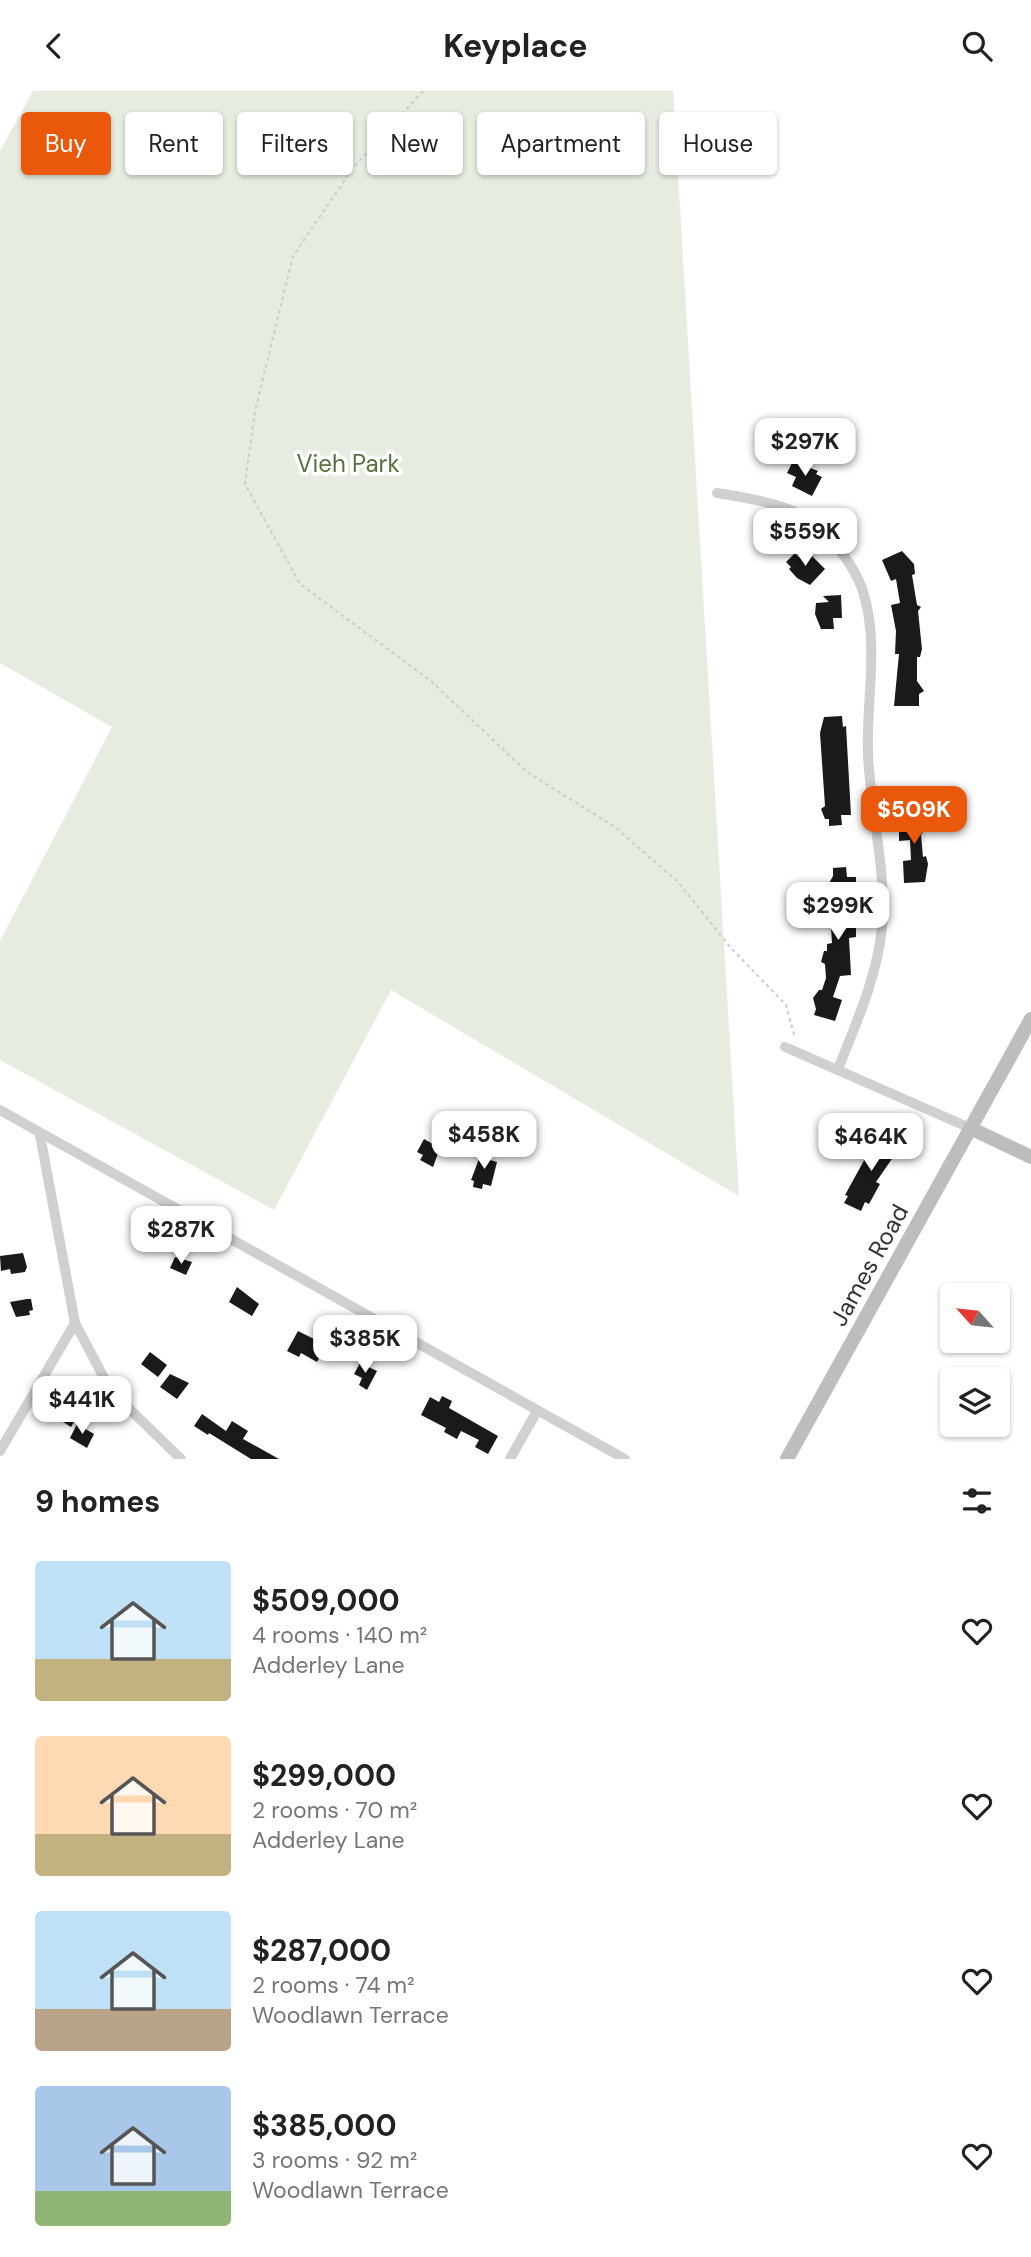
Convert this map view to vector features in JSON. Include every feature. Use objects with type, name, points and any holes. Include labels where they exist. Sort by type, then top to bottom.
[{"type":"main road","name":"James Road","points":[[787,1459],[1031,1019]]},
{"type":"main road","points":[[970,1128],[1031,1157]]},
{"type":"street","points":[[717,493],[776,505],[823,529],[851,567],[866,602],[870,621],[868,753],[878,848],[882,927],[867,997],[838,1069]]},
{"type":"street","points":[[785,1047],[970,1128]]},
{"type":"street","points":[[0,1110],[40,1135],[625,1459]]},
{"type":"street","points":[[40,1135],[75,1323],[111,1391],[181,1459]]},
{"type":"street","points":[[0,1451],[75,1323]]},
{"type":"street","points":[[510,1459],[537,1411]]},
{"type":"path","points":[[423,91],[353,168],[293,255],[269,348],[245,484],[300,584],[431,681],[527,772],[615,827],[678,883],[731,948],[786,1005],[799,1053]]},
{"type":"green space","name":"Vieh Park","points":[[33,91],[673,91],[674,112],[659,112],[659,175],[678,175],[739,1196],[391,990],[274,1210],[0,1060],[0,941],[112,727],[0,663],[0,151],[21,113],[21,175],[111,175],[111,112],[21,112]]},
{"type":"building","points":[[793,461],[818,471],[816,474],[822,477],[812,496],[792,486],[796,477],[787,473]]},
{"type":"building","points":[[902,551],[914,564],[915,574],[912,575],[917,605],[921,607],[918,611],[922,649],[920,657],[917,657],[917,681],[924,691],[919,694],[919,706],[894,706],[899,654],[895,654],[896,631],[891,605],[900,603],[896,579],[891,581],[882,560]]},
{"type":"building","points":[[795,553],[802,560],[809,553],[825,569],[810,585],[797,578],[789,569],[791,567],[786,562]]},
{"type":"building","points":[[841,595],[842,618],[833,618],[834,629],[821,629],[815,614],[816,603],[829,602],[823,596]]},
{"type":"building","points":[[842,716],[843,727],[846,726],[851,815],[841,815],[842,825],[829,826],[829,819],[825,819],[821,809],[825,806],[820,733],[824,717]]},
{"type":"building","points":[[907,808],[920,808],[923,822],[928,824],[921,835],[923,857],[926,856],[928,864],[925,882],[904,883],[903,861],[911,860],[910,840],[899,841],[899,818],[908,818]]},
{"type":"building","points":[[846,867],[847,877],[856,877],[856,937],[849,938],[851,975],[840,976],[833,997],[842,1000],[835,1021],[814,1015],[816,1009],[813,998],[822,990],[826,978],[825,964],[821,962],[824,951],[827,951],[827,944],[832,943],[831,927],[827,924],[833,913],[832,895],[827,887],[833,876],[833,868]]},
{"type":"building","points":[[878,1135],[900,1147],[876,1182],[880,1184],[869,1204],[865,1202],[861,1211],[844,1203],[848,1196],[845,1195]]},
{"type":"building","points":[[424,1139],[440,1148],[433,1167],[420,1160],[423,1155],[417,1152]]},
{"type":"building","points":[[482,1151],[491,1154],[490,1160],[497,1162],[491,1186],[483,1184],[482,1189],[473,1187],[474,1181],[471,1180]]},
{"type":"building","points":[[23,1253],[27,1267],[25,1272],[11,1274],[10,1269],[1,1271],[0,1256]]},
{"type":"building","points":[[175,1257],[192,1262],[186,1275],[170,1268]]},
{"type":"building","points":[[237,1287],[259,1304],[252,1316],[229,1302]]},
{"type":"building","points":[[31,1299],[33,1310],[29,1311],[30,1315],[16,1317],[10,1302]]},
{"type":"building","points":[[298,1331],[326,1345],[317,1362],[301,1353],[299,1357],[287,1351]]},
{"type":"building","points":[[150,1352],[167,1365],[158,1377],[141,1364]]},
{"type":"building","points":[[360,1363],[377,1371],[367,1390],[359,1385],[362,1378],[354,1374]]},
{"type":"building","points":[[170,1374],[189,1383],[177,1399],[160,1387]]},
{"type":"building","points":[[442,1396],[452,1401],[449,1408],[498,1436],[488,1454],[475,1447],[479,1440],[461,1431],[457,1439],[444,1432],[446,1428],[421,1415],[430,1397],[439,1402]]},
{"type":"building","points":[[61,1401],[79,1413],[71,1427],[52,1415]]},
{"type":"building","points":[[202,1414],[226,1431],[232,1421],[248,1431],[243,1439],[279,1459],[251,1459],[209,1433],[208,1435],[194,1426]]},
{"type":"building","points":[[77,1424],[94,1434],[87,1448],[70,1438]]}]
